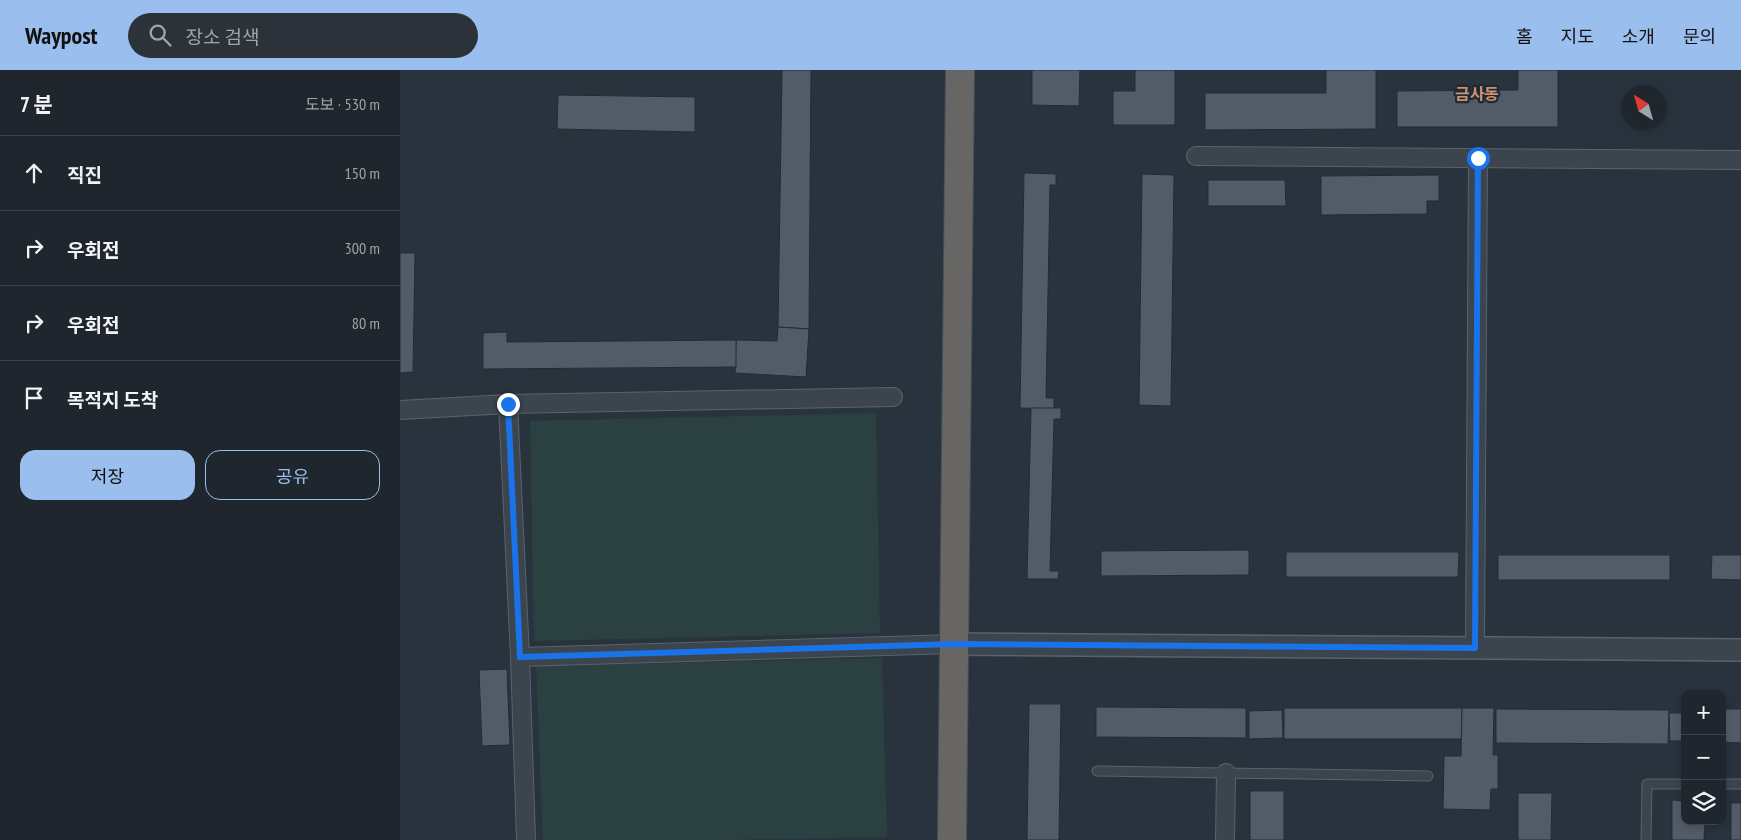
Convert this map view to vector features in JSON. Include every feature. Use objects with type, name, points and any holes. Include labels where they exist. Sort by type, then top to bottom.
[{"type":"highway","points":[[952,840],[960,70]]},
{"type":"street","points":[[1196,156],[1741,160]]},
{"type":"street","points":[[1475,648],[1478,158]]},
{"type":"street","points":[[400,410],[508,404],[893,397]]},
{"type":"street","points":[[508,404],[520,657],[526,840]]},
{"type":"street","points":[[520,657],[954,644],[1741,650]]},
{"type":"street","points":[[1225,840],[1226,773]]},
{"type":"lane","points":[[1097,771],[1428,776]]},
{"type":"lane","points":[[1646,840],[1647,784],[1681,784]]},
{"type":"lane","points":[[1726,784],[1741,784]]},
{"type":"green space","points":[[876,413],[880,633],[534,641],[530,421]]},
{"type":"green space","points":[[882,658],[887,837],[730,840],[543,840],[536,666]]},
{"type":"building","points":[[782,70],[811,70],[809,329],[778,327]]},
{"type":"building","points":[[1032,70],[1080,70],[1079,106],[1032,105]]},
{"type":"building","points":[[1135,70],[1175,70],[1175,125],[1113,125],[1113,91],[1135,91]]},
{"type":"building","points":[[1326,70],[1376,70],[1376,129],[1205,130],[1205,93],[1326,93]]},
{"type":"building","points":[[1518,70],[1558,70],[1558,127],[1397,127],[1397,91],[1518,90]]},
{"type":"building","points":[[558,95],[695,97],[695,132],[557,129]]},
{"type":"building","points":[[1024,173],[1056,174],[1056,185],[1050,185],[1046,398],[1054,398],[1054,409],[1020,408]]},
{"type":"building","points":[[1142,174],[1174,175],[1171,406],[1139,405]]},
{"type":"building","points":[[1439,175],[1439,201],[1427,201],[1427,214],[1321,215],[1321,176]]},
{"type":"building","points":[[1208,180],[1285,180],[1286,206],[1208,206]]},
{"type":"building","points":[[400,253],[415,253],[413,372],[400,373]]},
{"type":"building","points":[[778,327],[809,329],[806,377],[735,373],[736,340],[777,341]]},
{"type":"building","points":[[507,332],[507,342],[736,340],[736,367],[483,369],[483,333]]},
{"type":"building","points":[[1031,408],[1061,408],[1061,419],[1054,419],[1050,571],[1059,571],[1058,579],[1027,579]]},
{"type":"building","points":[[1249,550],[1249,575],[1101,576],[1101,551]]},
{"type":"building","points":[[1286,552],[1459,552],[1458,577],[1286,577]]},
{"type":"building","points":[[1498,555],[1670,555],[1670,580],[1498,580]]},
{"type":"building","points":[[1712,555],[1741,555],[1741,580],[1711,579]]},
{"type":"building","points":[[507,669],[510,745],[482,746],[479,670]]},
{"type":"building","points":[[1029,704],[1061,704],[1059,840],[1027,840]]},
{"type":"building","points":[[1096,707],[1246,708],[1246,738],[1096,737]]},
{"type":"building","points":[[1284,708],[1462,708],[1462,739],[1284,739]]},
{"type":"building","points":[[1462,708],[1494,708],[1493,755],[1498,755],[1498,789],[1491,789],[1490,810],[1443,809],[1444,756],[1461,756]]},
{"type":"building","points":[[1496,709],[1669,710],[1668,744],[1496,743]]},
{"type":"building","points":[[1726,709],[1741,709],[1741,743],[1726,742]]},
{"type":"building","points":[[1282,710],[1283,738],[1249,739],[1249,711]]},
{"type":"building","points":[[1669,713],[1681,713],[1681,741],[1670,741]]},
{"type":"building","points":[[1250,791],[1284,791],[1284,840],[1250,840]]},
{"type":"building","points":[[1518,793],[1552,793],[1551,840],[1518,840]]},
{"type":"building","points":[[1672,800],[1681,801],[1681,825],[1705,825],[1704,840],[1672,840]]},
{"type":"building","points":[[1731,803],[1741,803],[1741,840],[1731,840]]},
{"type":"district","name":"금사동","points":[[1477,94]]},
{"type":"route","points":[[508,404],[520,657],[954,644],[1475,648],[1478,158]]}]
